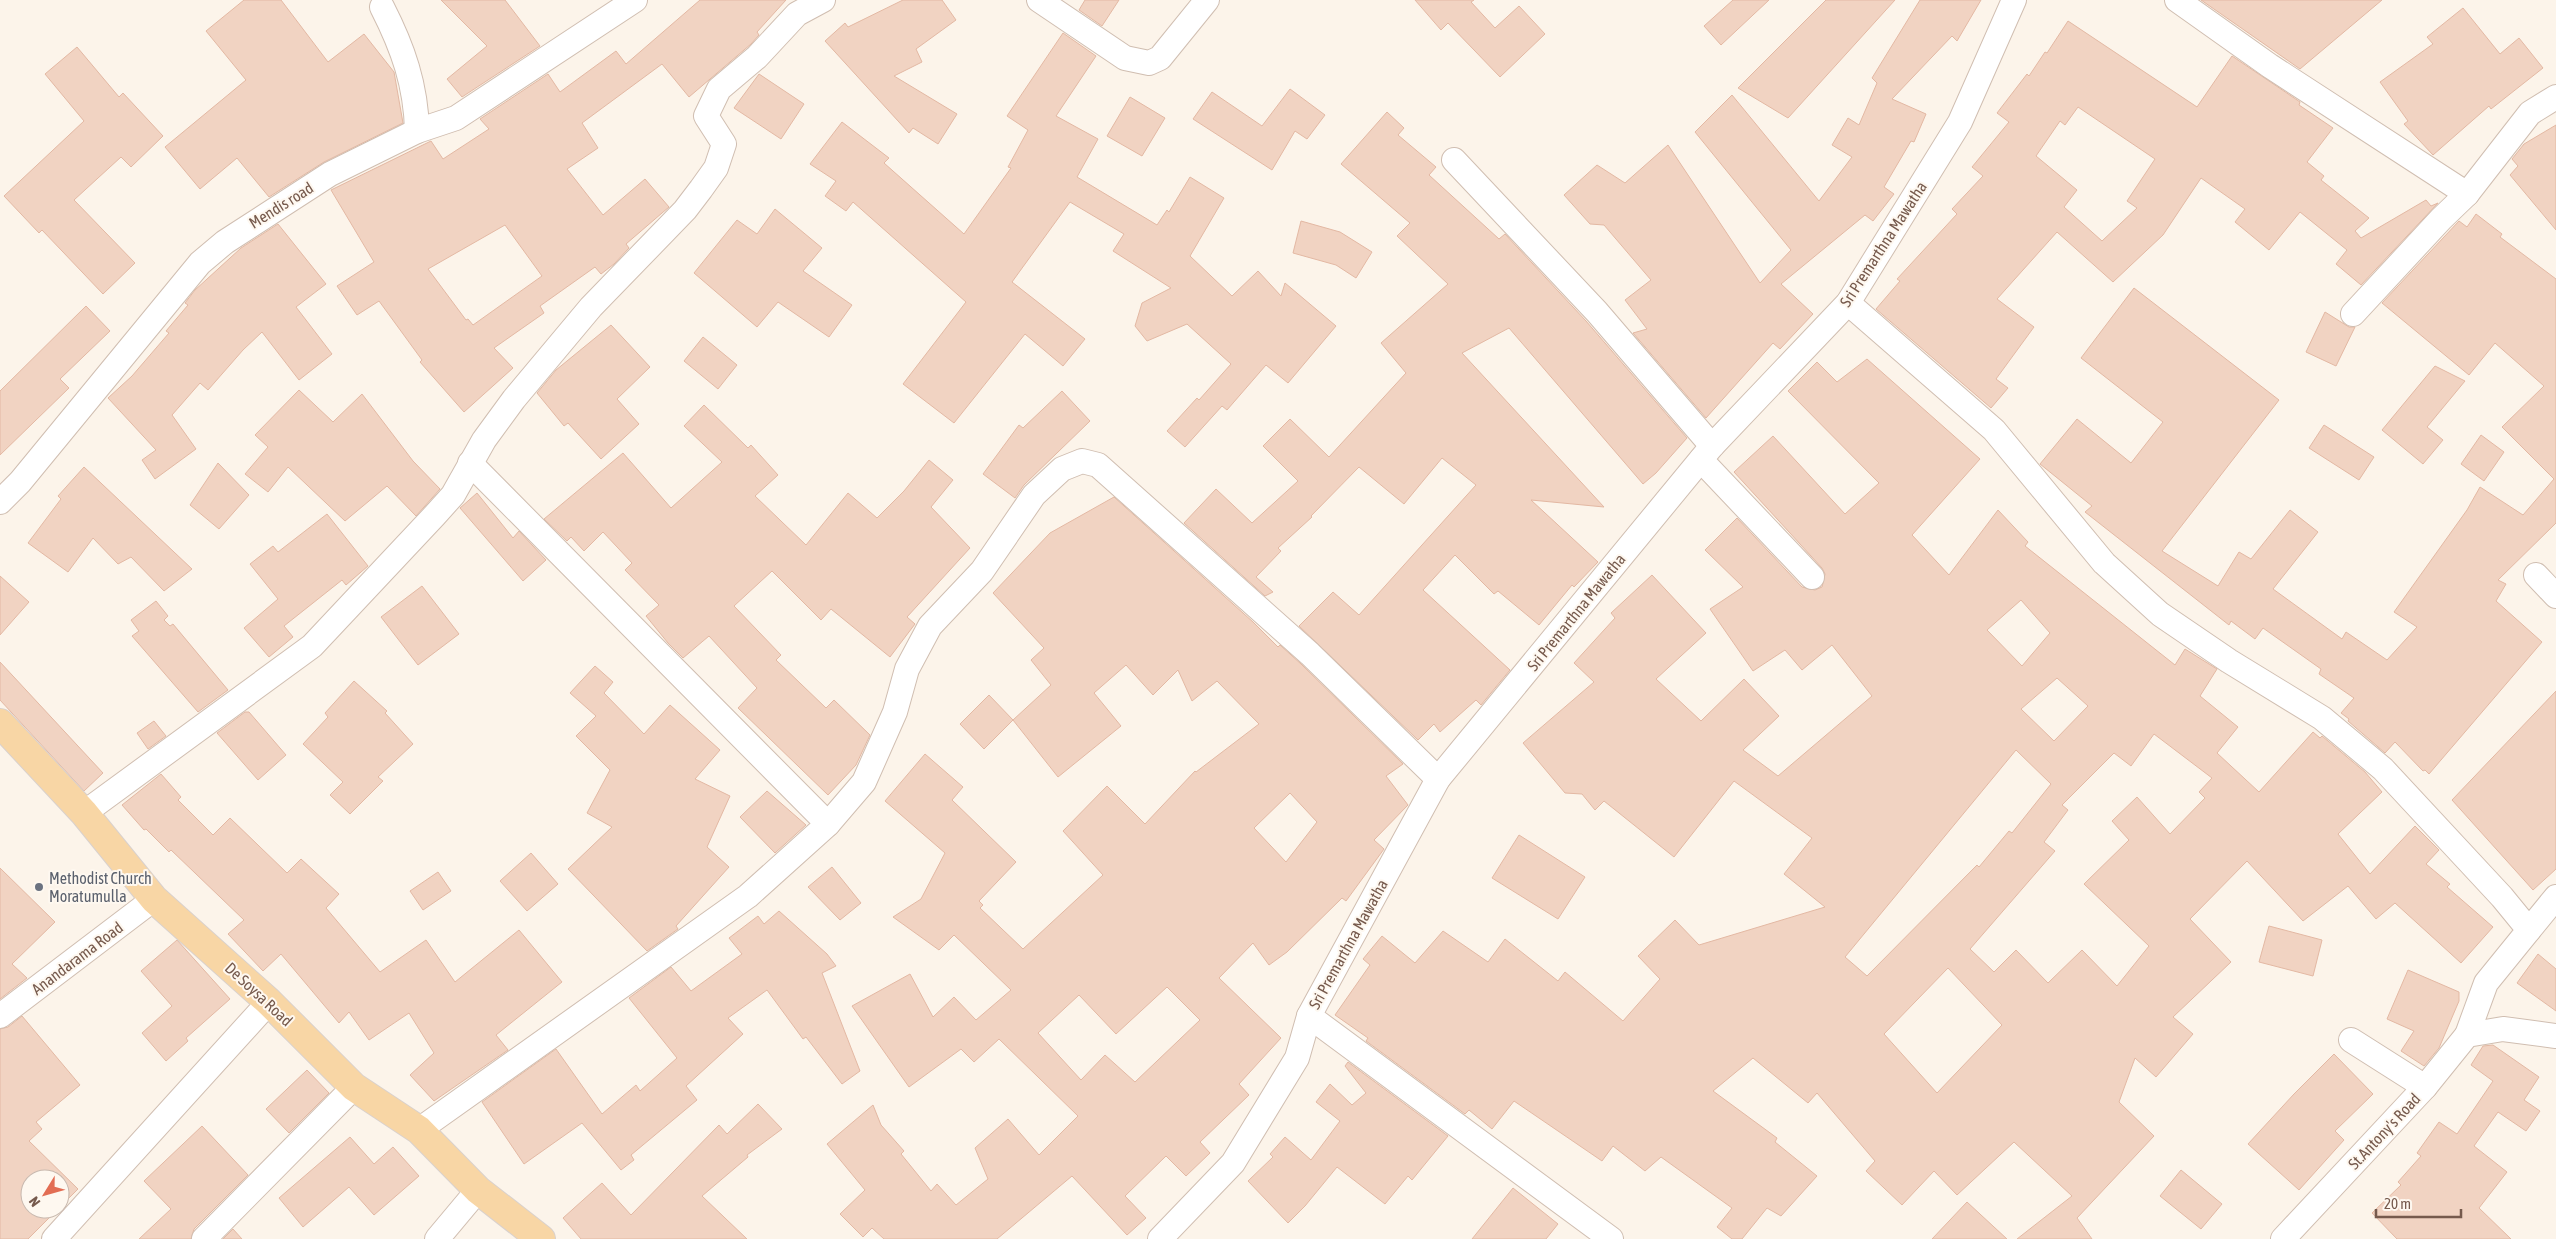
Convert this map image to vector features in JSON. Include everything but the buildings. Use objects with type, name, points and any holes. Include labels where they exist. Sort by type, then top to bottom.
[{"type":"main road","name":"De Soysa Road","points":[[0,723],[84,813],[154,899],[269,1002],[354,1087],[420,1130],[478,1190],[541,1239]]},
{"type":"street","name":"Mendis road","points":[[0,502],[20,482],[200,263],[224,242],[322,179],[417,131],[456,118],[635,0]]},
{"type":"street","points":[[84,813],[312,646],[453,495],[470,463],[520,391],[591,307],[686,210],[716,168],[724,144],[706,116],[720,89],[757,57],[797,14],[823,0]]},
{"type":"street","points":[[1039,0],[1124,58],[1149,63],[1160,58],[1207,0]]},
{"type":"street","name":"Sri Premarthna Mawatha","points":[[1160,1239],[1233,1163],[1296,1058],[1309,1016],[1438,779],[1706,453],[1848,303],[1960,122],[2014,0]]},
{"type":"street","points":[[2177,0],[2270,66],[2467,194]]},
{"type":"street","points":[[382,7],[395,33],[414,89],[417,131]]},
{"type":"street","points":[[2353,314],[2441,219],[2467,194],[2530,113],[2556,97]]},
{"type":"street","points":[[1454,160],[1597,312],[1706,453],[1812,576]]},
{"type":"street","points":[[1848,303],[1994,430],[2104,564],[2160,614],[2229,661],[2322,718],[2383,769],[2502,897],[2529,930]]},
{"type":"street","points":[[420,1130],[748,896],[828,824],[864,782],[895,712],[907,669],[930,626],[982,571],[1034,495],[1062,469],[1082,461],[1098,465],[1310,654],[1438,779]]},
{"type":"street","points":[[470,463],[828,824]]},
{"type":"street","points":[[2536,575],[2556,596]]},
{"type":"street","name":"St.Antony's Road","points":[[2283,1239],[2425,1087],[2467,1036],[2486,983],[2556,897]]},
{"type":"street","name":"Anandarama Road","points":[[0,1016],[154,899]]},
{"type":"street","points":[[54,1239],[269,1002]]},
{"type":"street","points":[[1309,1016],[1611,1239]]},
{"type":"street","points":[[2467,1036],[2503,1029],[2556,1036]]},
{"type":"street","name":"St.Antony's Road","points":[[2351,1040],[2425,1087]]},
{"type":"street","points":[[204,1239],[354,1087]]},
{"type":"street","points":[[437,1239],[478,1190]]},
{"type":"place","name":"Methodist Church Moratumulla","points":[[39,887]]}]
